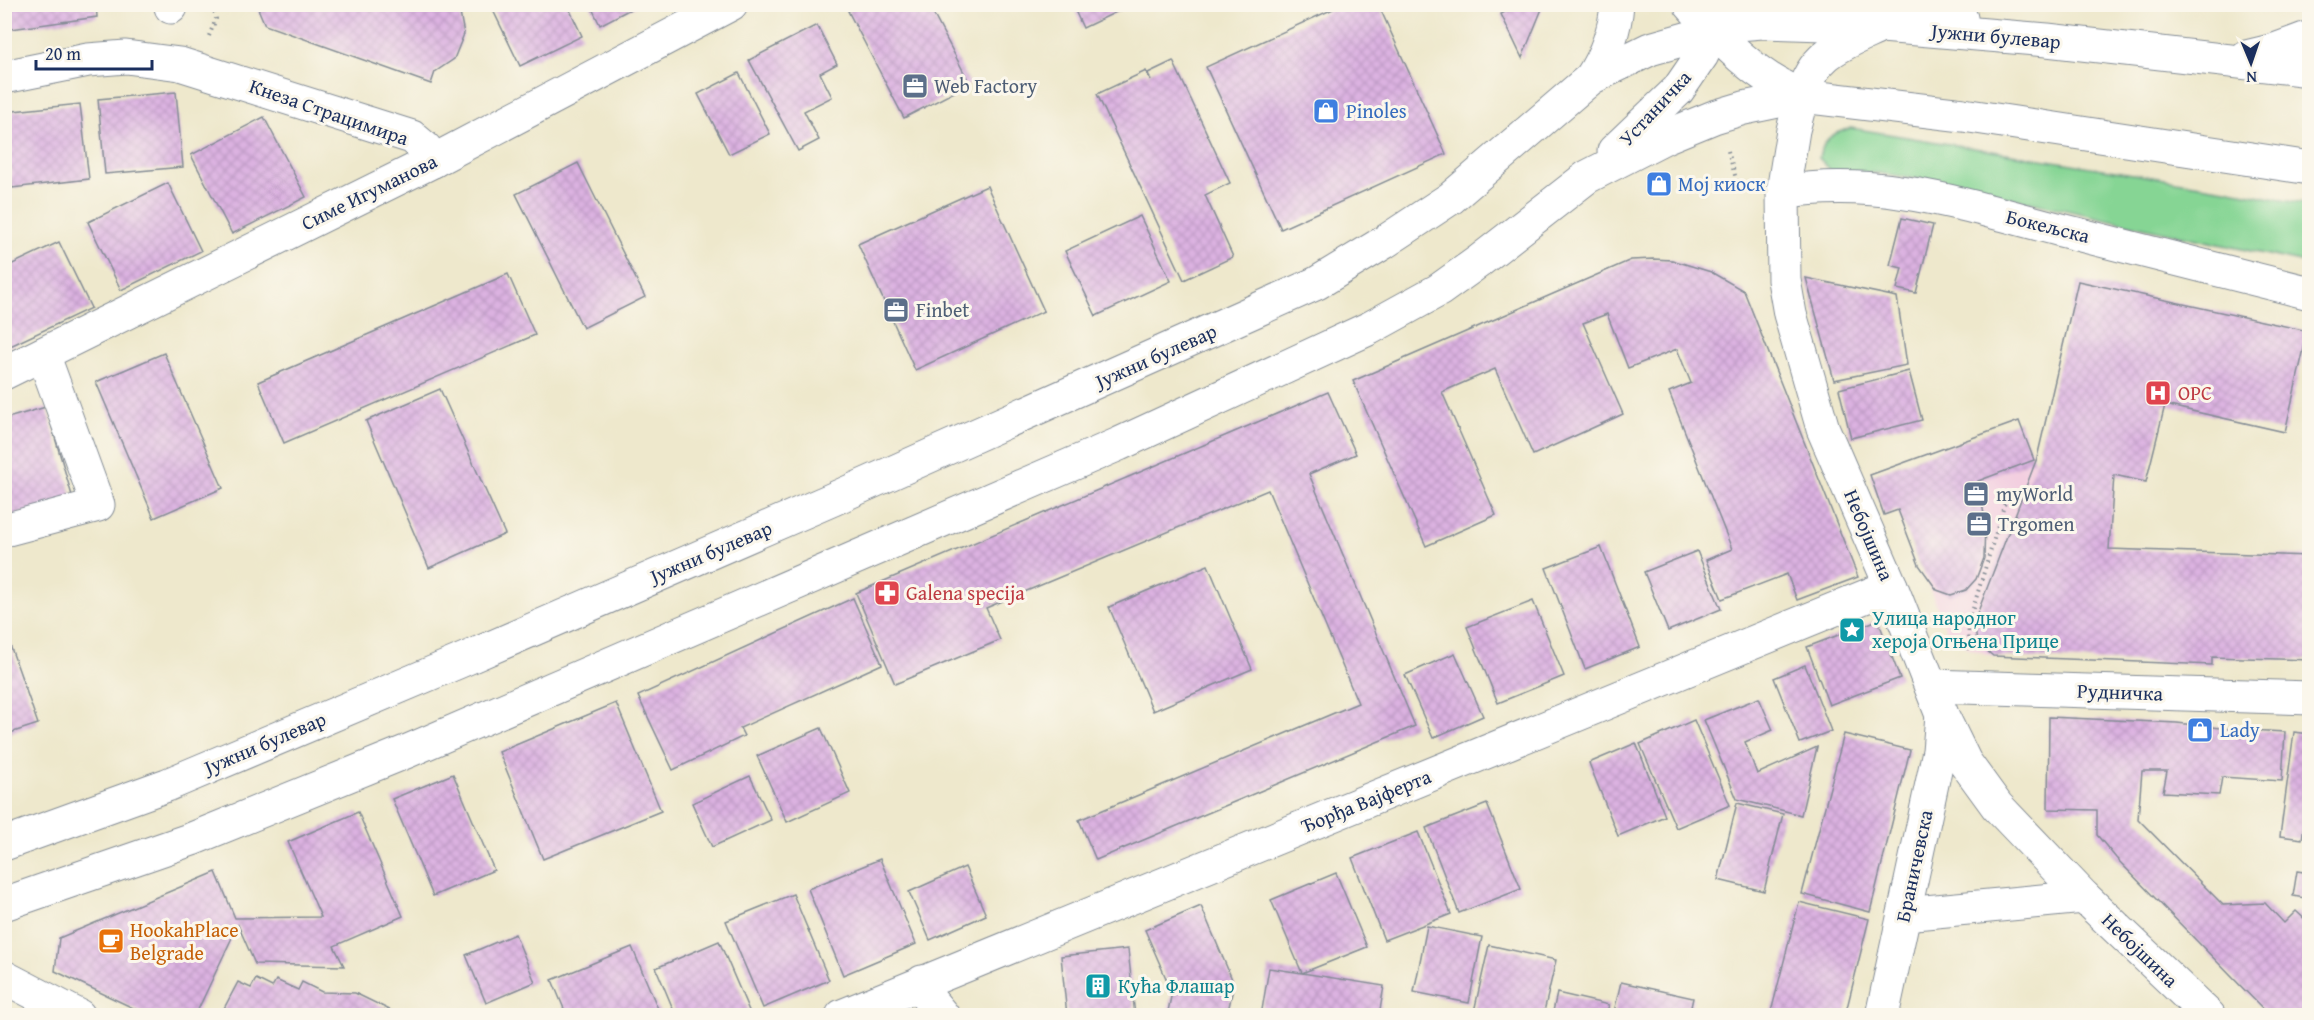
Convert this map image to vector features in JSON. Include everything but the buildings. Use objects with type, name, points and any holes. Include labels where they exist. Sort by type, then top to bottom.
[{"type":"main road","name":"Симе Игуманова","points":[[4,373],[433,161],[731,4]]},
{"type":"main road","points":[[1592,78],[1607,51],[1616,20],[1617,4]]},
{"type":"main road","points":[[1690,4],[1719,17],[1732,50],[1785,89],[1802,96],[1963,115],[2308,168]]},
{"type":"main road","points":[[1914,4],[2047,40]]},
{"type":"main road","name":"Јужни булевар","points":[[4,844],[166,784],[469,657],[831,501],[1317,283],[1451,198],[1592,78],[1719,17],[1755,22],[1882,26],[2047,40],[2310,70]]},
{"type":"main road","name":"Устаничка","points":[[1587,177],[1678,90],[1702,55],[1719,17]]},
{"type":"main road","name":"Небојшина","points":[[1882,26],[1837,46],[1815,66],[1802,96],[1793,130],[1784,192],[1784,280],[1799,352],[1823,429],[1891,586],[1936,701],[1965,762],[1997,806],[2084,897],[2209,1016]]},
{"type":"main road","points":[[2227,60],[2275,50],[2310,36]]},
{"type":"main road","name":"Кнеза Страцимира","points":[[4,77],[98,59],[126,57],[180,63],[412,137],[425,148],[433,161]]},
{"type":"main road","points":[[4,904],[192,839],[408,751],[1021,488],[1370,328],[1439,290],[1587,177],[1665,137],[1714,117],[1744,108],[1802,96]]},
{"type":"main road","name":"Бокељска","points":[[1784,192],[1817,187],[1850,187],[1918,193],[2310,292]]},
{"type":"main road","points":[[4,530],[98,505],[43,354]]},
{"type":"main road","name":"Ђорђа Вајферта","points":[[842,1016],[1891,586]]},
{"type":"main road","name":"Рудничка","points":[[1936,701],[2310,698]]},
{"type":"main road","name":"Браничевска","points":[[1882,1016],[1939,751],[1936,701]]},
{"type":"main road","points":[[1904,914],[2084,897]]},
{"type":"main road","points":[[4,977],[79,1016]]},
{"type":"main road","points":[[922,982],[928,998],[943,1016]]},
{"type":"path","points":[[213,4],[216,19]]},
{"type":"path","points":[[1725,141],[1739,189]]},
{"type":"path","points":[[1969,656],[1969,622],[2009,489]]},
{"type":"shaded area","points":[[2037,458],[2114,475],[2105,661],[1993,656],[1971,649],[1957,641],[1946,630],[1898,510]]},
{"type":"green space","points":[[1851,128],[2225,189],[2309,205],[2309,264],[1940,182],[1878,173],[1831,171],[1819,158],[1823,146],[1834,134]]},
{"type":"place","name":"Web Factory","points":[[915,86]]},
{"type":"place","name":"Pinoles","points":[[1326,111]]},
{"type":"place","name":"Мој киоск","points":[[1659,184]]},
{"type":"place","name":"Finbet","points":[[896,310]]},
{"type":"place","name":"ОРС","points":[[2158,393]]},
{"type":"place","name":"myWorld","points":[[1976,494]]},
{"type":"place","name":"Trgomen","points":[[1979,524]]},
{"type":"place","name":"Galena specija","points":[[887,593]]},
{"type":"place","name":"Улица народног хероја Огњена Прице","points":[[1852,630]]},
{"type":"place","name":"Lady","points":[[2200,730]]},
{"type":"place","name":"HookahPlace Belgrade","points":[[111,941]]},
{"type":"place","name":"Кућа Флашар","points":[[1098,986]]}]
